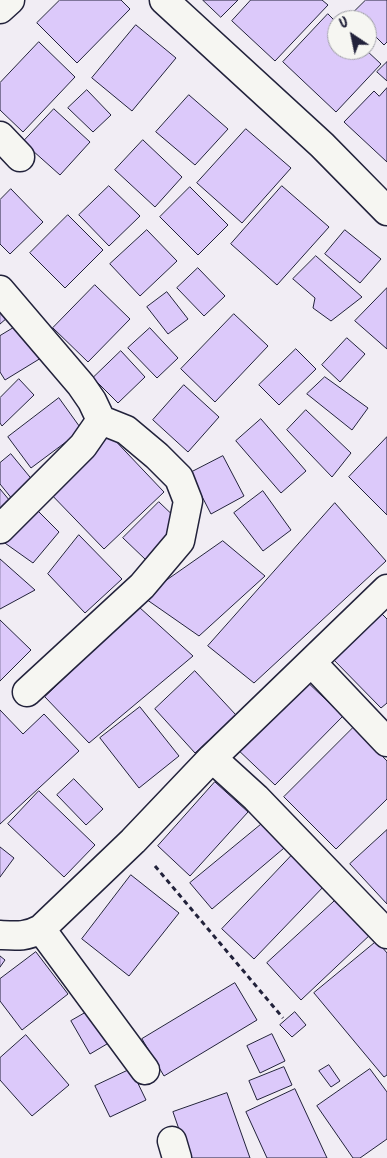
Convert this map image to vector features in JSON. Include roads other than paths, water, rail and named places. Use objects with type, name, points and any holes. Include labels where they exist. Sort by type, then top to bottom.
[{"type":"street","points":[[0,10],[10,0]]},
{"type":"street","points":[[164,0],[322,146],[387,211]]},
{"type":"street","points":[[0,136],[20,157]]},
{"type":"street","points":[[0,290],[81,385],[92,401],[101,420],[126,430],[158,456],[179,478],[188,501],[180,541],[142,586],[27,692]]},
{"type":"street","points":[[0,529],[82,446],[101,420]]},
{"type":"street","points":[[0,935],[30,935],[41,929],[133,841],[212,758],[387,589]]},
{"type":"street","points":[[312,663],[387,742]]},
{"type":"street","points":[[212,758],[256,798],[387,934]]},
{"type":"street","points":[[41,929],[145,1070]]}]
